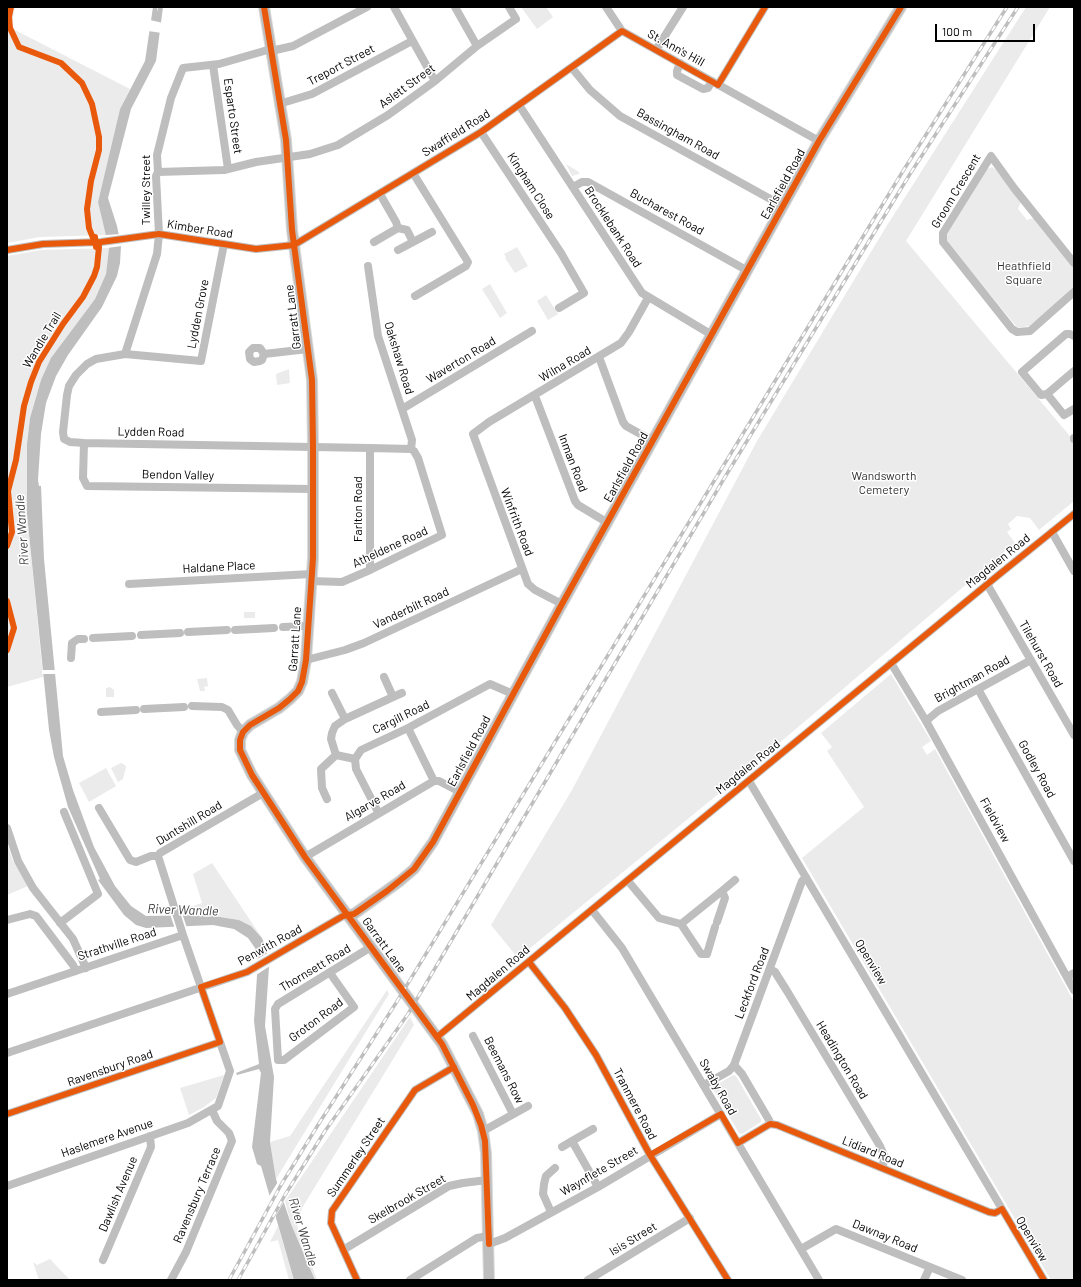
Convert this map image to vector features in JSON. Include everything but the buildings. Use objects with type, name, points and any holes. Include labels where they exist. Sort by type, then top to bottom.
[{"type":"main road","name":"Garratt Lane","points":[[264,7],[288,158],[294,244],[312,380],[314,489],[311,578],[305,674],[298,691],[279,708],[250,725],[243,732],[240,740],[242,755],[263,793],[305,857],[437,1037],[454,1067],[475,1110],[483,1131],[487,1180],[489,1280]]},
{"type":"main road","name":"Earlsfield Road","points":[[348,915],[354,914],[379,897],[414,869],[433,842],[562,604],[783,206],[820,141],[901,7]]},
{"type":"street","name":"Twilley Street","points":[[125,354],[154,265],[159,234],[156,176],[158,172],[157,158],[159,142],[172,98],[183,68],[214,65],[271,50],[293,46],[367,7]]},
{"type":"street","points":[[394,7],[435,81]]},
{"type":"street","points":[[455,7],[477,46]]},
{"type":"street","name":"Aslett Street","points":[[158,172],[228,169],[258,162],[310,154],[338,145],[388,115],[435,81],[477,46],[516,19],[509,7]]},
{"type":"street","name":"St. Ann's Hill","points":[[606,7],[622,31],[820,141]]},
{"type":"street","points":[[656,50],[683,7]]},
{"type":"street","points":[[680,63],[677,75],[702,90],[708,88],[715,83],[765,7]]},
{"type":"street","name":"Swaffield Road","points":[[294,244],[380,194],[481,132],[622,31]]},
{"type":"street","name":"Treport Street","points":[[279,104],[312,94],[412,41]]},
{"type":"street","name":"Esparto Street","points":[[214,65],[228,169]]},
{"type":"street","name":"Bassingham Road","points":[[572,68],[590,90],[620,116],[783,206]]},
{"type":"street","name":"Brocklebank Road","points":[[519,105],[637,287],[648,298],[712,335]]},
{"type":"street","name":"Kingham Close","points":[[481,132],[561,253],[584,293],[559,308]]},
{"type":"street","name":"Groom Crescent","points":[[1074,263],[1014,188],[991,156],[942,233],[943,242],[1012,329],[1017,332],[1030,331],[1074,292]]},
{"type":"street","points":[[413,173],[468,262],[466,266],[415,296]]},
{"type":"street","name":"Bucharest Road","points":[[573,187],[582,182],[588,182],[748,271]]},
{"type":"street","points":[[380,194],[398,228]]},
{"type":"street","points":[[374,242],[398,228],[406,230],[413,242]]},
{"type":"street","points":[[398,250],[432,232]]},
{"type":"street","name":"Kimber Road","points":[[7,250],[42,244],[106,242],[159,234],[259,249],[294,244]]},
{"type":"street","name":"Lydden Grove","points":[[82,369],[96,359],[125,354],[201,361],[224,244]]},
{"type":"street","name":"Oakshaw Road","points":[[368,266],[378,336],[402,409]]},
{"type":"street","name":"Wilna Road","points":[[475,431],[621,343],[629,332],[648,298]]},
{"type":"street","name":"Waverton Road","points":[[402,409],[532,331]]},
{"type":"street","points":[[1074,336],[1066,334],[1023,370],[1023,374],[1041,395],[1047,394],[1074,372]]},
{"type":"street","points":[[264,354],[308,349]]},
{"type":"street","points":[[599,357],[623,422],[626,426],[653,441]]},
{"type":"street","name":"Lydden Road","points":[[82,369],[69,386],[63,432],[64,439],[70,442],[314,446]]},
{"type":"street","points":[[1047,394],[1064,415],[1074,409]]},
{"type":"street","name":"Inman Road","points":[[535,396],[575,501],[578,505],[608,523]]},
{"type":"street","name":"Atheldene Road","points":[[311,578],[342,582],[442,535],[418,458],[414,451],[410,449],[412,440],[402,409]]},
{"type":"street","name":"Winfrith Road","points":[[475,431],[473,437],[528,584],[535,590],[562,604]]},
{"type":"street","name":"Bendon Valley","points":[[84,443],[83,478],[87,486],[314,489]]},
{"type":"street","points":[[314,446],[410,449]]},
{"type":"street","name":"Farlton Road","points":[[370,448],[370,570]]},
{"type":"street","name":"Magdalen Road","points":[[437,1037],[1074,514]]},
{"type":"street","points":[[1052,532],[1074,571]]},
{"type":"street","name":"Vanderbilt Road","points":[[306,660],[345,650],[364,643],[522,569]]},
{"type":"street","name":"Haldane Place","points":[[129,584],[311,578]]},
{"type":"street","name":"Tilehurst Road","points":[[987,584],[1074,735]]},
{"type":"street","points":[[71,658],[72,643],[78,639],[307,626]]},
{"type":"street","name":"Brightman Road","points":[[926,721],[938,711],[1031,660]]},
{"type":"street","name":"Fieldview","points":[[891,663],[926,721],[1070,975],[1074,990]]},
{"type":"street","points":[[384,677],[393,697]]},
{"type":"street","name":"Cargill Road","points":[[355,759],[361,750],[408,728],[490,684],[513,694]]},
{"type":"street","name":"Godley Road","points":[[978,689],[1074,861]]},
{"type":"street","points":[[332,693],[345,719]]},
{"type":"street","points":[[336,755],[331,740],[335,726],[345,719],[402,693]]},
{"type":"street","points":[[101,712],[188,706],[215,706],[228,710],[243,732]]},
{"type":"street","points":[[408,728],[434,781],[439,781],[460,792]]},
{"type":"street","points":[[336,755],[355,759],[356,769],[378,812]]},
{"type":"street","points":[[327,800],[322,788],[321,769],[336,755]]},
{"type":"street","name":"Algarve Road","points":[[305,857],[378,812],[434,781]]},
{"type":"street","name":"Openview","points":[[749,781],[1044,1280]]},
{"type":"street","name":"Duntshill Road","points":[[182,932],[158,856],[165,850],[263,793]]},
{"type":"street","points":[[99,808],[130,860],[136,862],[151,856],[158,856]]},
{"type":"street","points":[[60,923],[98,894],[64,812]]},
{"type":"street","points":[[7,828],[18,861],[33,888],[78,948],[86,968]]},
{"type":"street","name":"Leckford Road","points":[[734,1065],[806,877]]},
{"type":"street","points":[[681,924],[735,880]]},
{"type":"street","points":[[628,881],[659,918],[681,924],[701,954],[707,954],[725,898],[722,891]]},
{"type":"street","name":"Swaby Road","points":[[592,910],[622,948],[819,1280]]},
{"type":"street","points":[[7,920],[30,914],[36,916],[76,971]]},
{"type":"street","name":"Penwith Road","points":[[7,1053],[256,967],[343,916],[348,915]]},
{"type":"street","points":[[182,932],[230,1071],[230,1076],[218,1106],[212,1110]]},
{"type":"street","name":"Strathville Road","points":[[7,994],[86,968],[182,932]]},
{"type":"street","name":"Thornsett Road","points":[[278,1060],[275,1009],[278,1004],[371,947]]},
{"type":"street","name":"Tranmere Road","points":[[529,962],[565,1008],[596,1055],[650,1155],[728,1280]]},
{"type":"street","name":"Headington Road","points":[[770,969],[775,972],[787,991],[880,1146],[884,1155],[884,1168]]},
{"type":"street","name":"Groton Road","points":[[278,1060],[284,1060],[354,1006],[330,973]]},
{"type":"street","name":"Beemans Row","points":[[473,1036],[513,1114]]},
{"type":"street","name":"Ravensbury Road","points":[[7,1114],[220,1042]]},
{"type":"street","points":[[704,1085],[729,1071],[734,1065],[742,1074],[769,1120],[770,1124],[738,1144]]},
{"type":"street","name":"Summerley Street","points":[[357,1280],[331,1224],[332,1211],[415,1090],[454,1067]]},
{"type":"street","name":"Beemans Row","points":[[483,1131],[493,1127],[528,1106]]},
{"type":"street","name":"Haslemere Avenue","points":[[7,1186],[188,1123],[212,1110]]},
{"type":"street","name":"Ravensbury Terrace","points":[[171,1280],[186,1252],[232,1141],[228,1133],[217,1120],[212,1110]]},
{"type":"street","name":"Waynflete Street","points":[[410,1280],[477,1238],[488,1240],[505,1238],[598,1187],[720,1114]]},
{"type":"street","name":"Lidiard Road","points":[[770,1124],[777,1124],[989,1212],[995,1213],[1002,1209]]},
{"type":"street","points":[[562,1147],[593,1129]]},
{"type":"street","name":"Dawlish Avenue","points":[[103,1260],[151,1147],[150,1136]]},
{"type":"street","points":[[572,1142],[598,1187]]},
{"type":"street","points":[[551,1212],[543,1194],[546,1176],[555,1168]]},
{"type":"street","name":"Skelbrook Street","points":[[343,1250],[448,1186],[462,1182],[487,1180]]},
{"type":"street","name":"Isis Street","points":[[588,1280],[690,1218]]},
{"type":"street","name":"Dawnay Road","points":[[801,1249],[836,1229],[962,1280]]},
{"type":"street","points":[[924,1280],[930,1267]]},
{"type":"green space","points":[[7,7],[15,7],[12,22],[13,29],[130,89],[120,109],[98,202],[108,235],[40,237],[7,243]]},
{"type":"green space","points":[[521,7],[546,7],[553,17],[537,29]]},
{"type":"green space","name":"Wandsworth Cemetery","points":[[1026,7],[1050,7],[906,241],[1074,441],[1074,501],[1039,530],[1030,518],[1017,516],[1008,524],[1011,529],[1007,532],[1015,543],[744,773],[518,958],[491,925],[572,790],[757,441],[886,227]]},
{"type":"green space","points":[[566,164],[579,172],[579,174],[572,176]]},
{"type":"green space","name":"Heathfield Square","points":[[992,167],[1021,201],[1018,209],[1027,220],[1034,218],[1074,268],[1074,290],[1029,326],[1017,327],[945,239],[945,236],[987,169]]},
{"type":"green space","points":[[517,247],[528,266],[515,273],[504,254]]},
{"type":"green space","points":[[109,248],[106,274],[95,299],[63,342],[41,380],[30,418],[27,444],[27,514],[43,677],[7,687],[7,256],[41,250]]},
{"type":"green space","points":[[490,284],[507,313],[500,318],[482,289]]},
{"type":"green space","points":[[546,295],[558,314],[548,320],[537,301]]},
{"type":"green space","points":[[289,369],[290,383],[277,385],[276,374]]},
{"type":"green space","points":[[244,612],[255,612],[255,618],[244,618]]},
{"type":"green space","points":[[891,674],[931,741],[922,747],[927,755],[935,749],[1074,1002],[1074,1280],[1051,1280],[802,858],[864,807],[827,751],[832,747],[821,733]]},
{"type":"green space","points":[[207,678],[208,686],[204,687],[205,691],[200,691],[197,679]]},
{"type":"green space","points":[[110,687],[114,690],[114,697],[106,697],[106,688]]},
{"type":"green space","points":[[121,763],[126,767],[123,779],[118,782],[111,768]]},
{"type":"green space","points":[[106,768],[116,786],[89,802],[79,783]]},
{"type":"green space","points":[[7,843],[13,861],[28,886],[7,895]]},
{"type":"green space","points":[[212,863],[262,938],[251,926],[239,920],[207,915],[183,914],[181,910],[202,903],[193,874]]},
{"type":"green space","points":[[387,990],[389,994],[276,1179],[270,1142],[290,1136]]},
{"type":"green space","points":[[410,1017],[414,1025],[302,1208],[297,1225],[317,1280],[315,1280],[291,1224],[285,1201]]},
{"type":"green space","points":[[224,1075],[216,1098],[204,1107],[189,1115],[180,1088]]},
{"type":"green space","points":[[733,1075],[736,1076],[761,1119],[761,1122],[742,1134],[739,1133],[713,1089],[713,1087]]},
{"type":"green space","points":[[278,1226],[294,1280],[289,1280],[278,1240],[270,1242]]},
{"type":"green space","points":[[50,1259],[70,1280],[39,1280],[33,1262],[37,1265]]},
{"type":"shaded area","points":[[153,7],[157,7],[157,12],[158,7],[163,7],[156,61],[131,109],[108,198],[117,226],[121,246],[120,263],[117,276],[102,307],[68,355],[56,376],[46,403],[41,434],[38,480],[39,486],[41,486],[44,559],[63,756],[73,790],[94,847],[115,886],[131,906],[146,916],[207,915],[239,920],[251,926],[262,938],[267,951],[269,967],[265,1026],[274,1077],[270,1142],[276,1179],[291,1224],[315,1280],[294,1280],[261,1166],[257,1164],[252,1147],[261,1073],[259,1069],[237,1075],[236,1073],[259,1064],[254,1021],[258,960],[255,948],[248,938],[234,929],[213,925],[146,928],[136,925],[124,915],[98,880],[100,879],[68,807],[54,757],[49,730],[27,514],[27,444],[30,418],[41,380],[51,358],[95,299],[106,274],[109,248],[98,202],[120,109],[145,61]]},
{"type":"pier","points":[[150,20],[163,23],[162,33],[148,31]]},
{"type":"pier","points":[[121,234],[122,246],[107,248],[106,235]]},
{"type":"pier","points":[[42,670],[57,670],[57,674],[42,674]]},
{"type":"pier","points":[[182,913],[187,928],[175,929],[170,914]]},
{"type":"pier","points":[[269,952],[270,966],[256,975],[256,960]]},
{"type":"pier","points":[[279,1180],[286,1198],[274,1219],[268,1198]]},
{"type":"railway","points":[[229,1280],[281,1185],[396,1003],[903,171],[1007,7]]},
{"type":"railway","points":[[238,1280],[285,1195],[325,1131],[408,1014],[725,477],[910,174],[1018,7]]},
{"type":"cycle path","name":"Wandle Trail","points":[[7,546],[12,532],[8,491],[16,460],[24,406],[31,382],[39,362],[63,324],[83,297],[94,276],[97,267],[99,247],[96,247],[95,237],[93,238],[89,228],[87,209],[91,181],[99,150],[99,137],[92,104],[82,83],[61,63],[19,47],[10,28],[9,17],[11,7]]},
{"type":"cycle path","points":[[264,7],[286,140],[292,230],[312,380],[313,558],[306,660],[302,682],[298,691],[290,699],[279,708],[250,725],[243,732],[240,740],[240,750],[252,775],[305,857],[442,1044],[473,1105],[481,1125],[485,1141],[489,1244]]},
{"type":"cycle path","points":[[7,250],[43,244],[101,242],[159,234],[256,249],[294,245],[481,132],[622,31],[718,85],[765,7]]},
{"type":"cycle path","points":[[7,1114],[220,1042],[201,987],[247,972],[343,916],[354,914],[387,891],[414,869],[433,842],[562,604],[819,141],[901,7]]},
{"type":"cycle path","points":[[437,1037],[1074,514]]},
{"type":"cycle path","points":[[7,601],[14,628],[7,650]]},
{"type":"cycle path","points":[[529,962],[565,1008],[596,1055],[650,1155],[728,1280]]},
{"type":"cycle path","points":[[357,1280],[331,1223],[332,1211],[415,1090],[454,1067]]},
{"type":"cycle path","points":[[650,1155],[721,1114],[738,1143],[770,1124],[777,1125],[989,1212],[995,1213],[1002,1209],[1044,1280]]},
{"type":"water label","name":"River Wandle","points":[[22,530]]},
{"type":"water label","name":"River Wandle","points":[[183,910]]},
{"type":"water label","name":"River Wandle","points":[[303,1232]]}]
